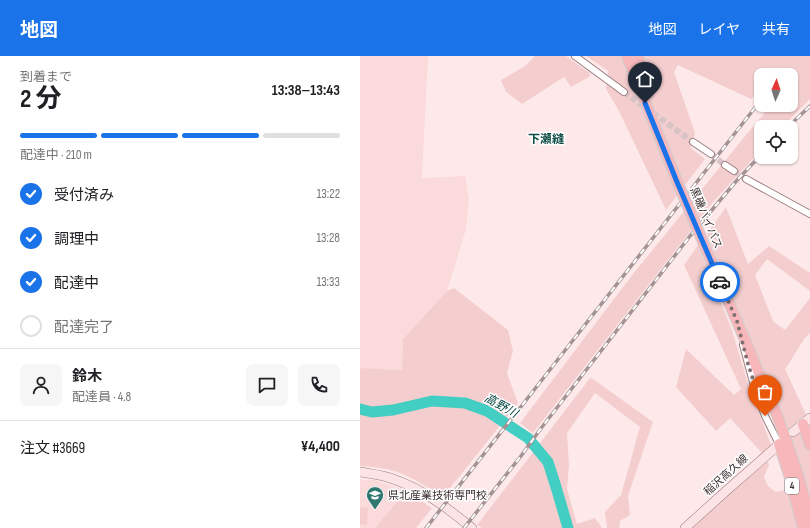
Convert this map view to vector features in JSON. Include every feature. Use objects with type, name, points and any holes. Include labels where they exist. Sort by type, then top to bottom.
[{"type":"highway","name":"4","points":[[638,56],[657,132]]},
{"type":"highway","name":"黒磯バイパス","points":[[627,57],[702,242],[777,415],[805,497],[810,525]]},
{"type":"highway","points":[[807,421],[810,445]]},
{"type":"highway","name":"4","points":[[781,443],[803,528]]},
{"type":"main road","points":[[793,432],[807,421]]},
{"type":"main road","name":"稲沢高久線","points":[[685,528],[781,443]]},
{"type":"main road","points":[[360,472],[392,478],[408,485],[438,501],[472,528]]},
{"type":"street","points":[[575,56],[624,92]]},
{"type":"street","points":[[693,142],[711,154]]},
{"type":"street","points":[[725,165],[734,171]]},
{"type":"street","points":[[746,179],[810,214]]},
{"type":"street","points":[[737,321],[745,353],[765,416],[781,443]]},
{"type":"shaded area","points":[[360,56],[428,56],[422,178],[465,176],[469,200],[466,229],[447,291],[403,339],[402,370],[360,368]]},
{"type":"shaded area","points":[[535,56],[566,56],[591,74],[589,77],[571,87],[564,77],[522,104],[506,92],[501,80],[525,66]]},
{"type":"shaded area","points":[[586,56],[810,56],[810,99],[798,111],[798,68],[754,68],[754,96],[751,99],[678,65],[674,72],[695,133],[691,148],[705,159],[666,210],[619,111],[606,89],[608,71]]},
{"type":"shaded area","points":[[765,112],[797,112],[789,120],[758,120]]},
{"type":"shaded area","points":[[754,125],[754,158],[714,201],[533,433],[520,423],[633,274]]},
{"type":"shaded area","points":[[726,207],[748,264],[769,246],[810,273],[810,291],[767,259],[755,275],[773,321],[785,330],[810,298],[810,333],[804,339],[785,369],[810,423],[810,503],[754,349],[707,234]]},
{"type":"shaded area","points":[[698,245],[732,330],[748,384],[771,445],[762,453],[730,418],[716,431],[676,387],[686,349],[734,395],[741,389],[684,265]]},
{"type":"shaded area","points":[[454,288],[508,330],[513,351],[507,373],[518,403],[443,497],[417,481],[395,471],[360,466],[360,368],[402,370],[403,339],[447,291]]},
{"type":"shaded area","points":[[590,378],[653,422],[628,496],[630,515],[620,521],[619,528],[607,528],[605,512],[621,495],[640,427],[595,393],[567,433],[569,465],[567,489],[577,524],[595,518],[602,528],[482,528],[477,525]]},
{"type":"shaded area","points":[[766,459],[769,465],[764,477],[768,486],[776,492],[790,489],[800,528],[689,528]]},
{"type":"shaded area","name":"県北産業技術専門校","points":[[360,480],[375,480],[406,491],[375,528],[360,528]]},
{"type":"shaded area","points":[[406,491],[432,508],[416,528],[375,528]]},
{"type":"shaded area","points":[[360,507],[368,508],[367,525],[360,524]]},
{"type":"waterway","name":"高野川","points":[[360,409],[372,412],[393,410],[432,401],[465,403],[487,411],[528,438],[548,462],[568,528]]},
{"type":"tunnel","points":[[624,92],[693,142]]},
{"type":"tunnel","points":[[711,154],[725,165]]},
{"type":"tunnel","points":[[734,171],[746,179]]},
{"type":"railway","points":[[795,120],[810,106]]},
{"type":"railway","points":[[426,528],[754,109]]},
{"type":"railway","points":[[464,528],[690,236],[754,162]]},
{"type":"way so far","points":[[720,282],[737,321],[754,386],[765,416]]},
{"type":"place","name":"県北産業技術専門校","points":[[375,510]]},
{"type":"district","name":"下瀬縫","points":[[546,139]]},
{"type":"route","points":[[645,103],[720,282]]}]
